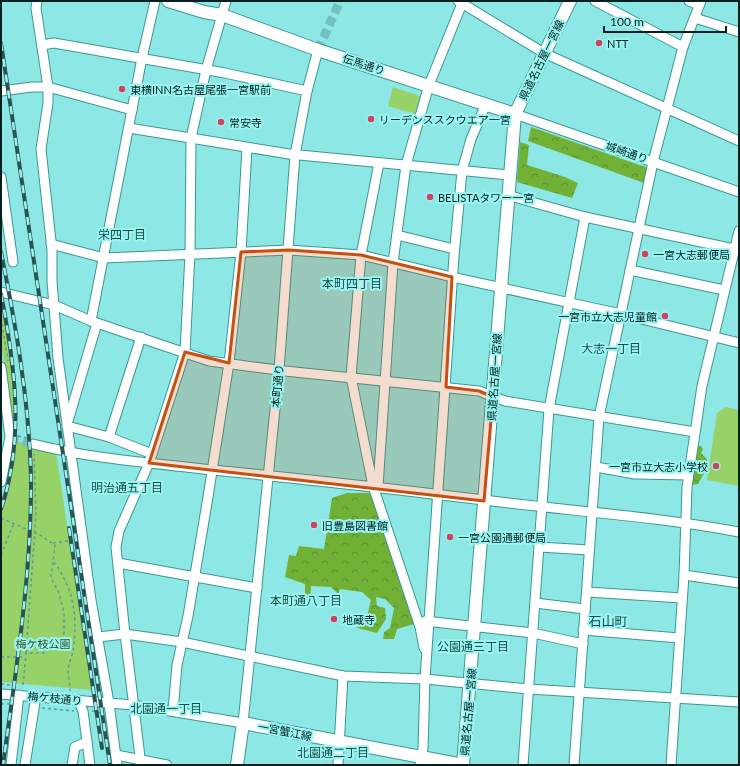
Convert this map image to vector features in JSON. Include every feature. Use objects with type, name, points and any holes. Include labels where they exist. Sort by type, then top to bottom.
[{"type":"main road","name":"伝馬通り","points":[[168,1],[204,12],[218,14]]},
{"type":"main road","name":"伝馬通り","points":[[193,1],[218,14],[318,50],[514,114]]},
{"type":"main road","name":"県道名古屋一宮線","points":[[463,765],[514,114],[570,1]]},
{"type":"main road","name":"一宮蟹江線","points":[[237,765],[243,723],[340,742],[421,761],[463,765]]},
{"type":"street","points":[[37,1],[36,8],[48,87],[48,103],[41,149],[51,244],[54,305],[67,425],[117,765]]},
{"type":"street","points":[[67,425],[94,322],[128,128],[155,1]]},
{"type":"street","points":[[141,763],[133,705],[116,547],[119,531],[149,463],[185,352],[190,254],[191,138],[218,14],[226,1]]},
{"type":"street","points":[[595,1],[683,47]]},
{"type":"street","points":[[574,765],[599,417],[653,162],[683,47],[700,3],[689,1]]},
{"type":"street","points":[[376,486],[393,263],[406,165],[429,85],[461,2],[544,53],[667,110],[739,141]]},
{"type":"street","points":[[695,18],[739,32]]},
{"type":"street","points":[[42,45],[54,43],[142,58],[307,91]]},
{"type":"street","name":"本町通り","points":[[243,723],[279,370],[295,155],[307,91],[318,50]]},
{"type":"street","points":[[1,91],[32,87],[48,87],[132,110]]},
{"type":"street","points":[[421,761],[425,680],[439,494],[454,249],[462,171],[471,139],[486,104]]},
{"type":"street","name":"城崎通り","points":[[514,114],[739,192]]},
{"type":"street","points":[[128,128],[295,155],[509,175]]},
{"type":"street","points":[[173,711],[177,665],[194,575],[229,363],[241,252],[247,148]]},
{"type":"street","points":[[379,163],[360,255],[351,377],[376,486],[423,640],[425,680]]},
{"type":"street","points":[[1,177],[12,262]]},
{"type":"street","points":[[507,195],[585,217],[734,249]]},
{"type":"street","points":[[523,765],[549,409],[585,217]]},
{"type":"street","points":[[671,765],[674,697],[684,575],[688,475],[696,432],[702,386],[739,231]]},
{"type":"street","points":[[397,235],[454,249]]},
{"type":"street","points":[[51,244],[104,258],[289,250],[360,255],[452,278],[569,302],[739,343]]},
{"type":"street","points":[[630,270],[724,290]]},
{"type":"street","points":[[1,292],[54,305],[94,322],[209,361],[279,370],[479,391],[505,401],[696,432]]},
{"type":"street","points":[[109,437],[118,413],[141,337]]},
{"type":"street","points":[[1,367],[10,437],[1,482]]},
{"type":"street","points":[[67,425],[109,437],[152,454]]},
{"type":"street","points":[[1,434],[10,437]]},
{"type":"street","points":[[33,444],[71,453],[149,463],[376,486],[484,501],[686,522],[739,532]]},
{"type":"street","points":[[596,467],[635,474],[688,475]]},
{"type":"street","points":[[539,547],[589,550]]},
{"type":"street","points":[[118,563],[194,575],[257,588]]},
{"type":"street","points":[[684,575],[739,583]]},
{"type":"street","points":[[587,592],[682,598]]},
{"type":"street","points":[[535,603],[585,609]]},
{"type":"street","points":[[418,623],[430,621],[533,633],[583,644]]},
{"type":"street","points":[[584,630],[679,638]]},
{"type":"street","points":[[98,637],[125,634],[182,642],[250,655],[343,676],[425,680],[529,689],[739,702]]},
{"type":"street","points":[[338,765],[343,676]]},
{"type":"street","name":"梅ケ枝通り","points":[[1,694],[133,705],[243,723]]},
{"type":"street","points":[[10,765],[19,695]]},
{"type":"street","points":[[25,765],[36,696]]},
{"type":"street","points":[[78,700],[84,711],[90,765]]},
{"type":"street","points":[[72,765],[75,747],[87,742]]},
{"type":"street","points":[[116,755],[141,763],[167,765]]},
{"type":"path","points":[[23,686],[36,491],[33,444]]},
{"type":"path","points":[[1,518],[34,532],[53,543],[83,539]]},
{"type":"path","points":[[1,555],[14,523]]},
{"type":"path","points":[[26,653],[43,653],[57,646],[64,633],[64,612],[59,593],[51,578],[55,550],[53,543]]},
{"type":"path","points":[[54,562],[65,578],[71,591],[74,628],[72,651],[68,670],[70,691]]},
{"type":"path","points":[[1,657],[25,657]]},
{"type":"path","points":[[1,704],[18,705]]},
{"type":"path","points":[[34,707],[110,714]]},
{"type":"highlighted area","points":[[289,250],[361,255],[452,277],[446,387],[479,391],[493,397],[484,501],[149,463],[185,352],[229,363],[241,252]]},
{"type":"green space","points":[[393,87],[420,96],[415,114],[388,106]]},
{"type":"green space","points":[[531,127],[648,168],[644,183],[528,141]]},
{"type":"green space","points":[[520,142],[529,145],[527,165],[565,177],[578,183],[572,198],[517,182]]},
{"type":"green space","points":[[1,305],[7,332],[15,390],[15,420],[12,422],[1,340]]},
{"type":"green space","points":[[726,407],[739,410],[739,486],[707,480],[717,413]]},
{"type":"green space","name":"梅ケ枝公園","points":[[13,440],[56,452],[92,690],[1,682],[1,500],[6,484]]},
{"type":"green space","points":[[698,446],[701,446],[703,449],[701,453],[707,459],[707,468],[698,484],[692,485]]},
{"type":"green space","points":[[347,493],[371,493],[414,624],[397,629],[394,639],[383,639],[384,632],[390,628],[394,608],[385,599],[376,597],[377,606],[385,608],[386,619],[377,633],[357,628],[358,620],[366,621],[371,600],[362,592],[340,589],[338,594],[331,587],[311,586],[310,599],[305,597],[305,584],[285,577],[289,555],[296,556],[299,546],[324,549],[332,498]]},
{"type":"tunnel","points":[[318,50],[340,1]]},
{"type":"tunnel","points":[[10,437],[33,444]]},
{"type":"railway","points":[[1,43],[110,765]]},
{"type":"railway","points":[[1,252],[12,308],[25,392],[31,476],[31,512],[26,585],[3,765]]},
{"type":"railway","points":[[1,294],[10,348],[15,402],[13,456],[1,509]]},
{"type":"railway","points":[[69,528],[102,748]]},
{"type":"place","name":"NTT","points":[[599,43]]},
{"type":"place","name":"東横INN名古屋尾張一宮駅前","points":[[122,89]]},
{"type":"place","name":"リーデンススクウエア一宮","points":[[371,119]]},
{"type":"place","name":"常安寺","points":[[221,122]]},
{"type":"place","name":"BELISTAタワー一宮","points":[[430,197]]},
{"type":"place","name":"一宮大志郵便局","points":[[645,254]]},
{"type":"place","name":"一宮市立大志児童館","points":[[665,316]]},
{"type":"place","name":"一宮市立大志小学校","points":[[716,466]]},
{"type":"place","name":"旧豊島図書館","points":[[314,525]]},
{"type":"place","name":"一宮公園通郵便局","points":[[450,537]]},
{"type":"place","name":"地蔵寺","points":[[334,619]]},
{"type":"district","name":"栄四丁目","points":[[122,234]]},
{"type":"district","name":"本町四丁目","points":[[352,283]]},
{"type":"district","name":"大志一丁目","points":[[611,348]]},
{"type":"district","name":"明治通五丁目","points":[[127,487]]},
{"type":"district","name":"本町通八丁目","points":[[306,600]]},
{"type":"district","name":"石山町","points":[[608,621]]},
{"type":"district","name":"公園通三丁目","points":[[473,646]]},
{"type":"district","name":"北園通一丁目","points":[[166,708]]},
{"type":"district","name":"北園通二丁目","points":[[333,752]]}]
